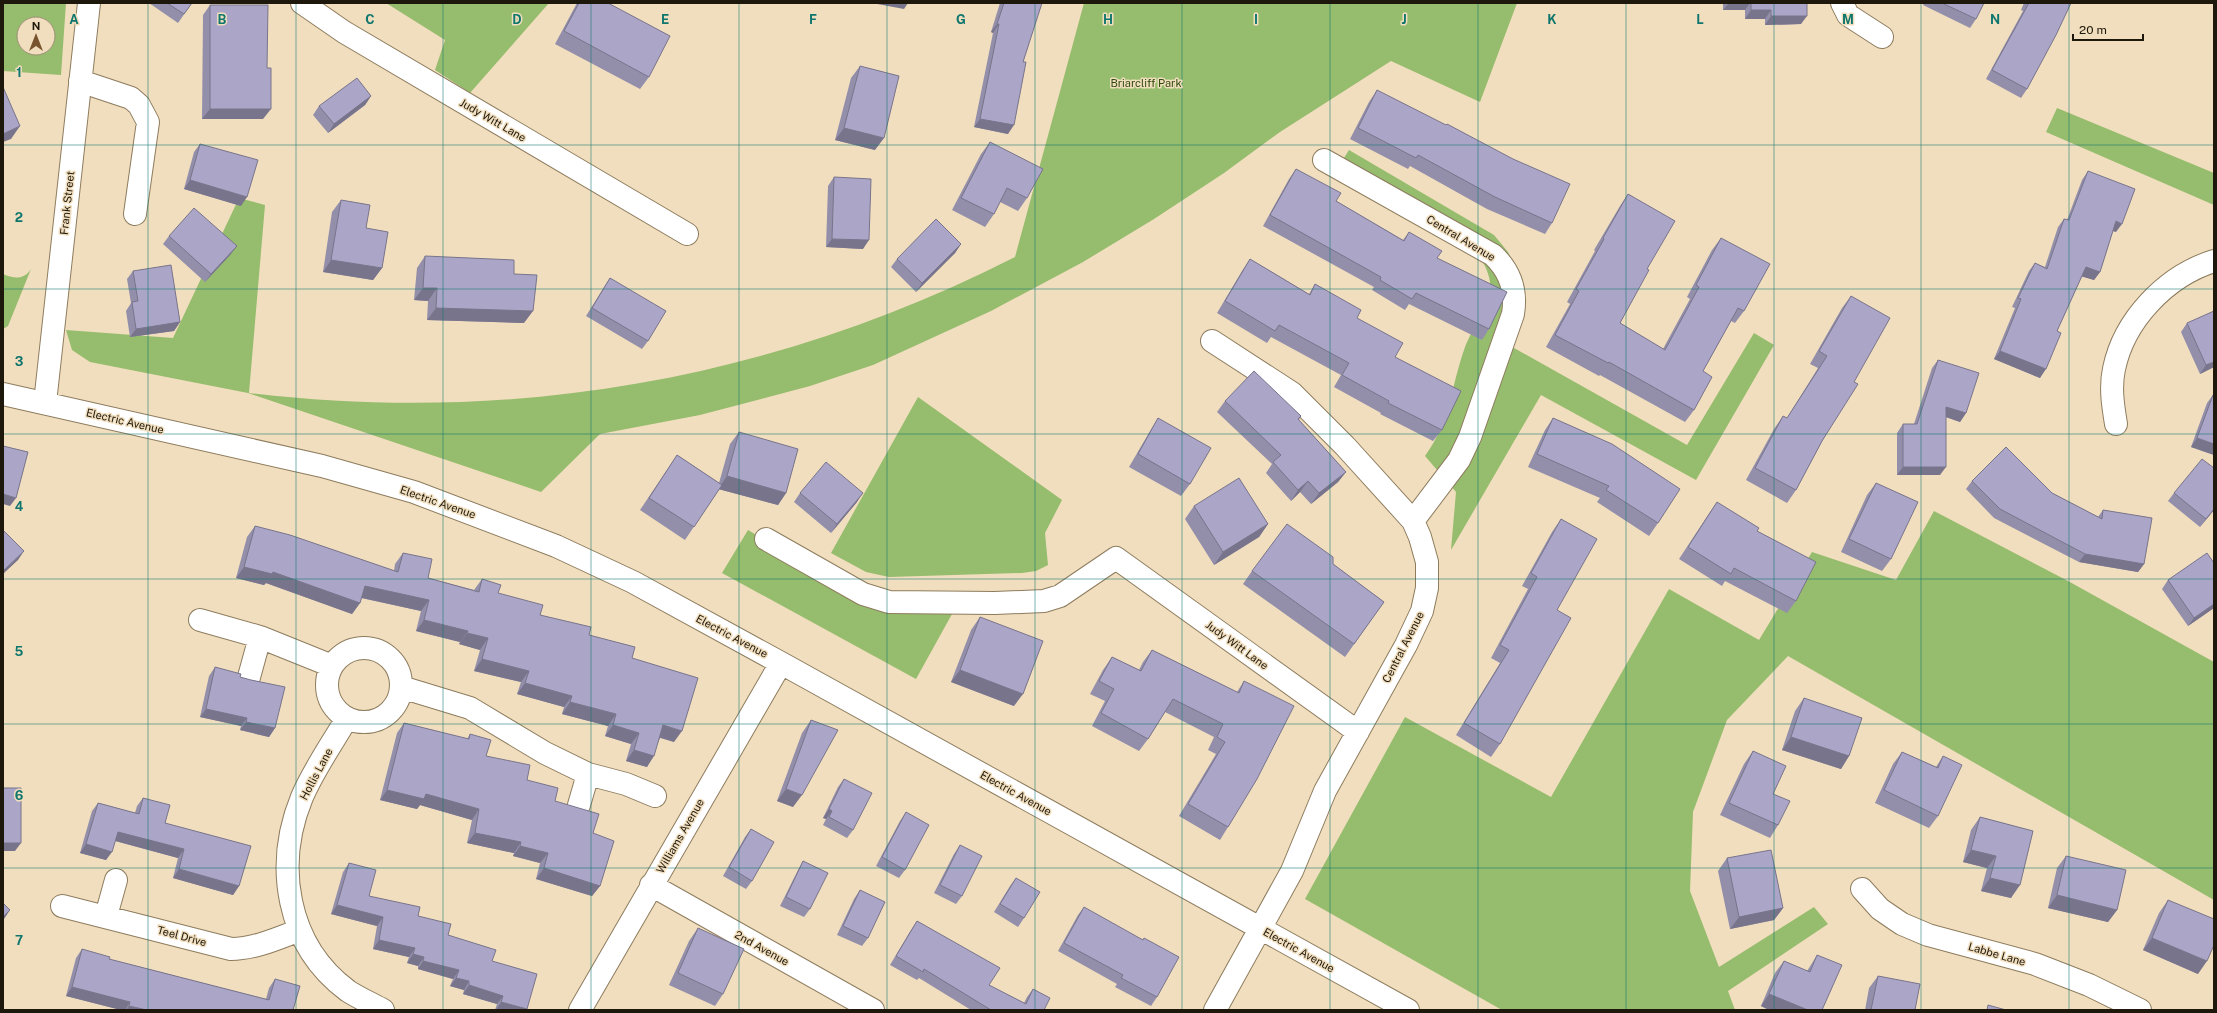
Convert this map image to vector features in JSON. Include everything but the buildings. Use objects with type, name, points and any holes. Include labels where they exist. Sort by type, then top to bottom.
[{"type":"street","name":"Frank Street","points":[[45,403],[89,3]]},
{"type":"street","name":"Judy Witt Lane","points":[[302,3],[344,32],[687,234]]},
{"type":"street","points":[[1842,3],[1848,16],[1882,37]]},
{"type":"street","points":[[80,81],[131,98],[139,105],[148,122],[135,214]]},
{"type":"street","name":"Central Avenue","points":[[1215,1010],[1292,871],[1326,791],[1406,645],[1422,611],[1427,588],[1427,562],[1420,537],[1413,521],[1460,460],[1470,437],[1513,314],[1515,303],[1513,284],[1503,265],[1493,255],[1324,160]]},
{"type":"street","points":[[2116,424],[2112,398],[2114,370],[2121,345],[2134,321],[2154,298],[2179,278],[2214,262]]},
{"type":"street","points":[[1212,341],[1292,393],[1344,446],[1413,521]]},
{"type":"street","name":"Electric Avenue","points":[[3,394],[322,466],[414,492],[556,546],[633,582],[782,663],[1408,1010]]},
{"type":"street","name":"Judy Witt Lane","points":[[766,539],[863,594],[889,602],[995,603],[1044,601],[1060,596],[1116,558],[1358,732]]},
{"type":"street","points":[[200,620],[260,636],[332,666]]},
{"type":"street","points":[[249,677],[260,636]]},
{"type":"street","points":[[358,648],[370,648],[380,651],[397,666],[402,687],[395,704],[382,717],[371,721],[359,721],[347,718],[337,710],[330,700],[327,689],[328,676],[332,666],[339,657],[348,651],[358,648]]},
{"type":"street","name":"Williams Avenue","points":[[580,1010],[651,885],[782,663]]},
{"type":"street","points":[[402,687],[470,708],[545,753],[588,774],[626,784],[655,796]]},
{"type":"street","name":"Hollis Lane","points":[[347,718],[302,796],[292,827],[287,853],[286,869],[290,902],[300,930],[323,966],[348,990],[383,1010]]},
{"type":"street","points":[[579,805],[588,774]]},
{"type":"street","points":[[106,916],[116,880]]},
{"type":"street","name":"2nd Avenue","points":[[651,885],[873,1010]]},
{"type":"street","name":"Labbe Lane","points":[[1862,889],[1880,910],[1902,924],[1928,935],[2035,964],[2089,985],[2140,1010]]},
{"type":"street","name":"Teel Drive","points":[[62,906],[231,949],[242,949],[255,946],[300,930]]},
{"type":"green space","points":[[3,3],[66,3],[61,75],[3,71]]},
{"type":"green space","points":[[386,3],[549,3],[470,93],[435,70],[445,40]]},
{"type":"green space","name":"Briarcliff Park","points":[[1084,3],[1517,3],[1480,102],[1391,61],[1280,132],[1224,173],[1154,219],[1083,262],[991,311],[873,365],[810,386],[700,415],[600,434],[541,492],[248,393],[90,362],[72,350],[66,330],[173,338],[239,198],[265,205],[249,393],[349,401],[448,402],[545,396],[642,383],[738,362],[832,334],[924,299],[1015,257]]},
{"type":"green space","points":[[2057,108],[2214,173],[2214,205],[2046,132]]},
{"type":"green space","points":[[1349,150],[1494,235],[1508,252],[1513,262],[1498,339],[1687,445],[1754,333],[1774,345],[1696,480],[1541,395],[1451,550],[1456,492],[1425,456],[1440,430],[1465,347],[1489,294],[1489,277],[1481,259],[1335,172]]},
{"type":"green space","points":[[31,269],[8,326],[3,329],[3,274],[18,278],[28,273]]},
{"type":"green space","points":[[918,397],[1062,500],[1045,533],[1048,565],[1036,571],[1022,573],[889,577],[866,572],[831,553]]},
{"type":"green space","points":[[1934,511],[2068,581],[2214,662],[2214,900],[1788,656],[1727,720],[1693,812],[1690,891],[1719,967],[1814,907],[1828,924],[1728,991],[1735,1010],[1502,1010],[1305,899],[1405,717],[1551,797],[1669,589],[1759,640],[1812,552],[1896,580]]},
{"type":"green space","points":[[748,530],[851,591],[962,596],[916,679],[722,573]]}]
